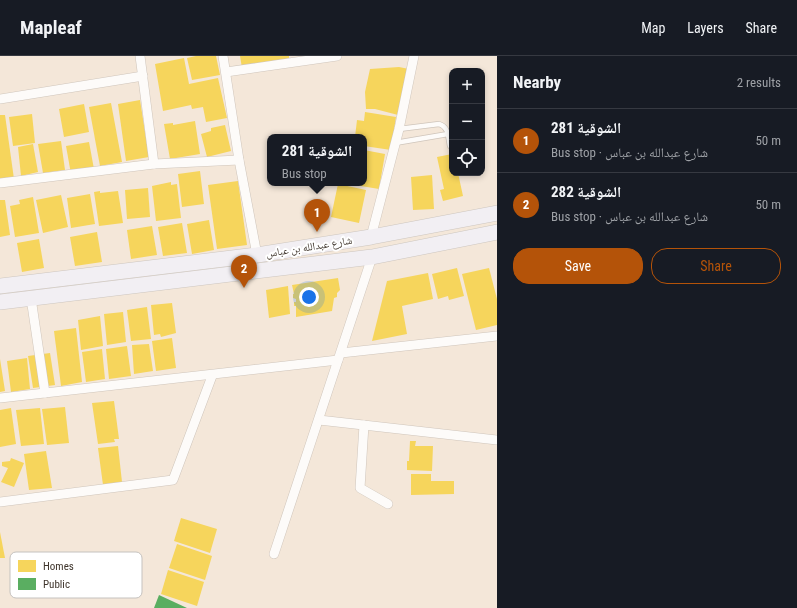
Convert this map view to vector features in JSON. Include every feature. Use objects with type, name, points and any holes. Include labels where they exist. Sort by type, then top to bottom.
[{"type":"main road","name":"شارع عبدالله بن عباس","points":[[0,286],[257,255],[371,237],[497,213]]},
{"type":"main road","name":"شارع عبدالله بن عباس","points":[[0,302],[372,257],[497,232]]},
{"type":"street","points":[[140,56],[154,164]]},
{"type":"street","points":[[223,56],[239,160],[257,255]]},
{"type":"street","points":[[226,72],[337,56]]},
{"type":"street","points":[[371,237],[399,129],[414,56]]},
{"type":"street","points":[[0,99],[143,76]]},
{"type":"street","points":[[0,183],[154,164],[239,160]]},
{"type":"street","points":[[274,554],[372,257]]},
{"type":"street","points":[[31,298],[45,393]]},
{"type":"street","points":[[0,398],[212,376],[340,356],[497,336]]},
{"type":"street","points":[[0,502],[173,480],[212,376]]},
{"type":"street","points":[[319,420],[497,440]]},
{"type":"street","points":[[364,425],[360,488],[388,504]]},
{"type":"lane","points":[[399,129],[439,124],[446,129],[449,140]]},
{"type":"lane","points":[[395,143],[448,134]]},
{"type":"building: Homes","points":[[196,56],[216,56],[220,75],[192,80],[187,58]]},
{"type":"building: Homes","points":[[240,56],[289,56],[289,59],[242,68]]},
{"type":"building: Homes","points":[[184,58],[189,84],[218,78],[227,118],[206,122],[203,107],[192,109],[191,105],[163,111],[155,64]]},
{"type":"building: Homes","points":[[399,67],[409,69],[398,115],[375,109],[366,109],[365,92],[370,69]]},
{"type":"building: Homes","points":[[140,100],[149,157],[126,161],[118,104]]},
{"type":"building: Homes","points":[[111,103],[122,162],[100,166],[89,107]]},
{"type":"building: Homes","points":[[84,104],[89,132],[64,137],[59,109]]},
{"type":"building: Homes","points":[[365,112],[396,117],[391,150],[367,146],[367,134],[355,134],[357,120],[364,121]]},
{"type":"building: Homes","points":[[32,114],[35,143],[13,146],[9,117]]},
{"type":"building: Homes","points":[[0,115],[5,115],[14,179],[0,181]]},
{"type":"building: Homes","points":[[195,121],[200,154],[170,159],[164,124],[173,123],[173,125]]},
{"type":"building: Homes","points":[[225,125],[231,151],[207,157],[201,134],[211,131],[211,128]]},
{"type":"building: Homes","points":[[61,141],[65,170],[43,173],[38,144]]},
{"type":"building: Homes","points":[[89,142],[94,169],[71,174],[66,146]]},
{"type":"building: Homes","points":[[33,144],[38,172],[21,176],[18,147]]},
{"type":"building: Homes","points":[[367,151],[385,154],[379,189],[361,186],[367,186]]},
{"type":"building: Homes","points":[[449,155],[449,176],[459,176],[463,196],[443,201],[440,190],[444,189],[437,157]]},
{"type":"building: Homes","points":[[200,171],[204,204],[182,207],[178,174]]},
{"type":"building: Homes","points":[[432,175],[434,209],[413,210],[411,177]]},
{"type":"building: Homes","points":[[238,181],[247,245],[217,249],[208,185]]},
{"type":"building: Homes","points":[[171,182],[171,185],[177,184],[181,218],[156,221],[152,186]]},
{"type":"building: Homes","points":[[338,186],[347,186],[366,190],[359,223],[331,217]]},
{"type":"building: Homes","points":[[148,188],[150,217],[127,219],[125,190]]},
{"type":"building: Homes","points":[[100,191],[100,193],[118,191],[123,223],[99,226],[94,192]]},
{"type":"building: Homes","points":[[90,194],[95,224],[71,228],[67,198]]},
{"type":"building: Homes","points":[[61,195],[68,227],[43,233],[36,200]]},
{"type":"building: Homes","points":[[33,197],[39,233],[15,237],[10,206],[20,204],[19,200]]},
{"type":"building: Homes","points":[[0,200],[5,200],[10,235],[0,237]]},
{"type":"building: Homes","points":[[209,220],[214,250],[192,254],[187,224]]},
{"type":"building: Homes","points":[[182,223],[187,253],[163,256],[158,227]]},
{"type":"building: Homes","points":[[152,226],[157,255],[131,259],[127,230]]},
{"type":"building: Homes","points":[[97,232],[102,262],[75,266],[70,237]]},
{"type":"building: Homes","points":[[39,239],[44,268],[22,272],[17,243]]},
{"type":"building: Homes","points":[[457,268],[464,296],[449,300],[448,296],[438,299],[432,274]]},
{"type":"building: Homes","points":[[489,268],[497,299],[497,325],[476,330],[462,274]]},
{"type":"building: Homes","points":[[428,273],[433,299],[402,306],[407,334],[372,341],[387,281]]},
{"type":"building: Homes","points":[[338,278],[340,290],[337,293],[337,297],[334,298],[332,311],[296,317],[296,306],[294,306],[294,302],[296,302],[296,299],[293,298],[294,294],[292,285]]},
{"type":"building: Homes","points":[[288,286],[290,314],[269,318],[266,290]]},
{"type":"building: Homes","points":[[172,303],[176,333],[161,337],[160,334],[154,335],[151,305]]},
{"type":"building: Homes","points":[[147,307],[151,339],[131,341],[127,310]]},
{"type":"building: Homes","points":[[123,312],[126,342],[107,345],[104,314]]},
{"type":"building: Homes","points":[[100,316],[103,346],[81,350],[78,320]]},
{"type":"building: Homes","points":[[76,328],[82,382],[61,386],[54,331]]},
{"type":"building: Homes","points":[[172,338],[176,368],[156,371],[152,341]]},
{"type":"building: Homes","points":[[149,344],[153,371],[134,374],[132,345]]},
{"type":"building: Homes","points":[[127,346],[131,376],[109,379],[106,349]]},
{"type":"building: Homes","points":[[102,349],[105,379],[86,382],[82,352]]},
{"type":"building: Homes","points":[[50,353],[55,385],[33,388],[28,356]]},
{"type":"building: Homes","points":[[27,358],[30,389],[11,392],[7,361]]},
{"type":"building: Homes","points":[[0,359],[5,391],[0,392]]},
{"type":"building: Homes","points":[[114,401],[119,439],[114,439],[115,442],[98,444],[92,403]]},
{"type":"building: Homes","points":[[65,407],[69,443],[47,445],[42,409]]},
{"type":"building: Homes","points":[[11,408],[16,444],[0,447],[0,410]]},
{"type":"building: Homes","points":[[40,408],[44,444],[21,446],[16,410]]},
{"type":"building: Homes","points":[[410,441],[416,441],[415,446],[433,446],[432,471],[407,470]]},
{"type":"building: Homes","points":[[118,446],[122,482],[103,485],[98,448]]},
{"type":"building: Homes","points":[[46,451],[52,488],[29,490],[24,454]]},
{"type":"building: Homes","points":[[11,458],[24,463],[14,487],[1,482],[8,468],[2,466],[2,462],[10,461]]},
{"type":"building: Homes","points":[[411,474],[431,474],[431,481],[454,481],[454,494],[411,495]]},
{"type":"building: Homes","points":[[181,518],[217,529],[210,553],[174,541]]},
{"type":"building: Homes","points":[[0,532],[5,558],[0,558]]},
{"type":"building: Homes","points":[[177,544],[212,556],[205,580],[169,568]]},
{"type":"building: Homes","points":[[168,570],[204,582],[197,606],[161,594]]},
{"type":"building: Public","points":[[159,595],[187,608],[154,608]]},
{"type":"place","name":"الشوقية 281","points":[[317,232]]},
{"type":"place","name":"الشوقية 282","points":[[244,288]]}]
